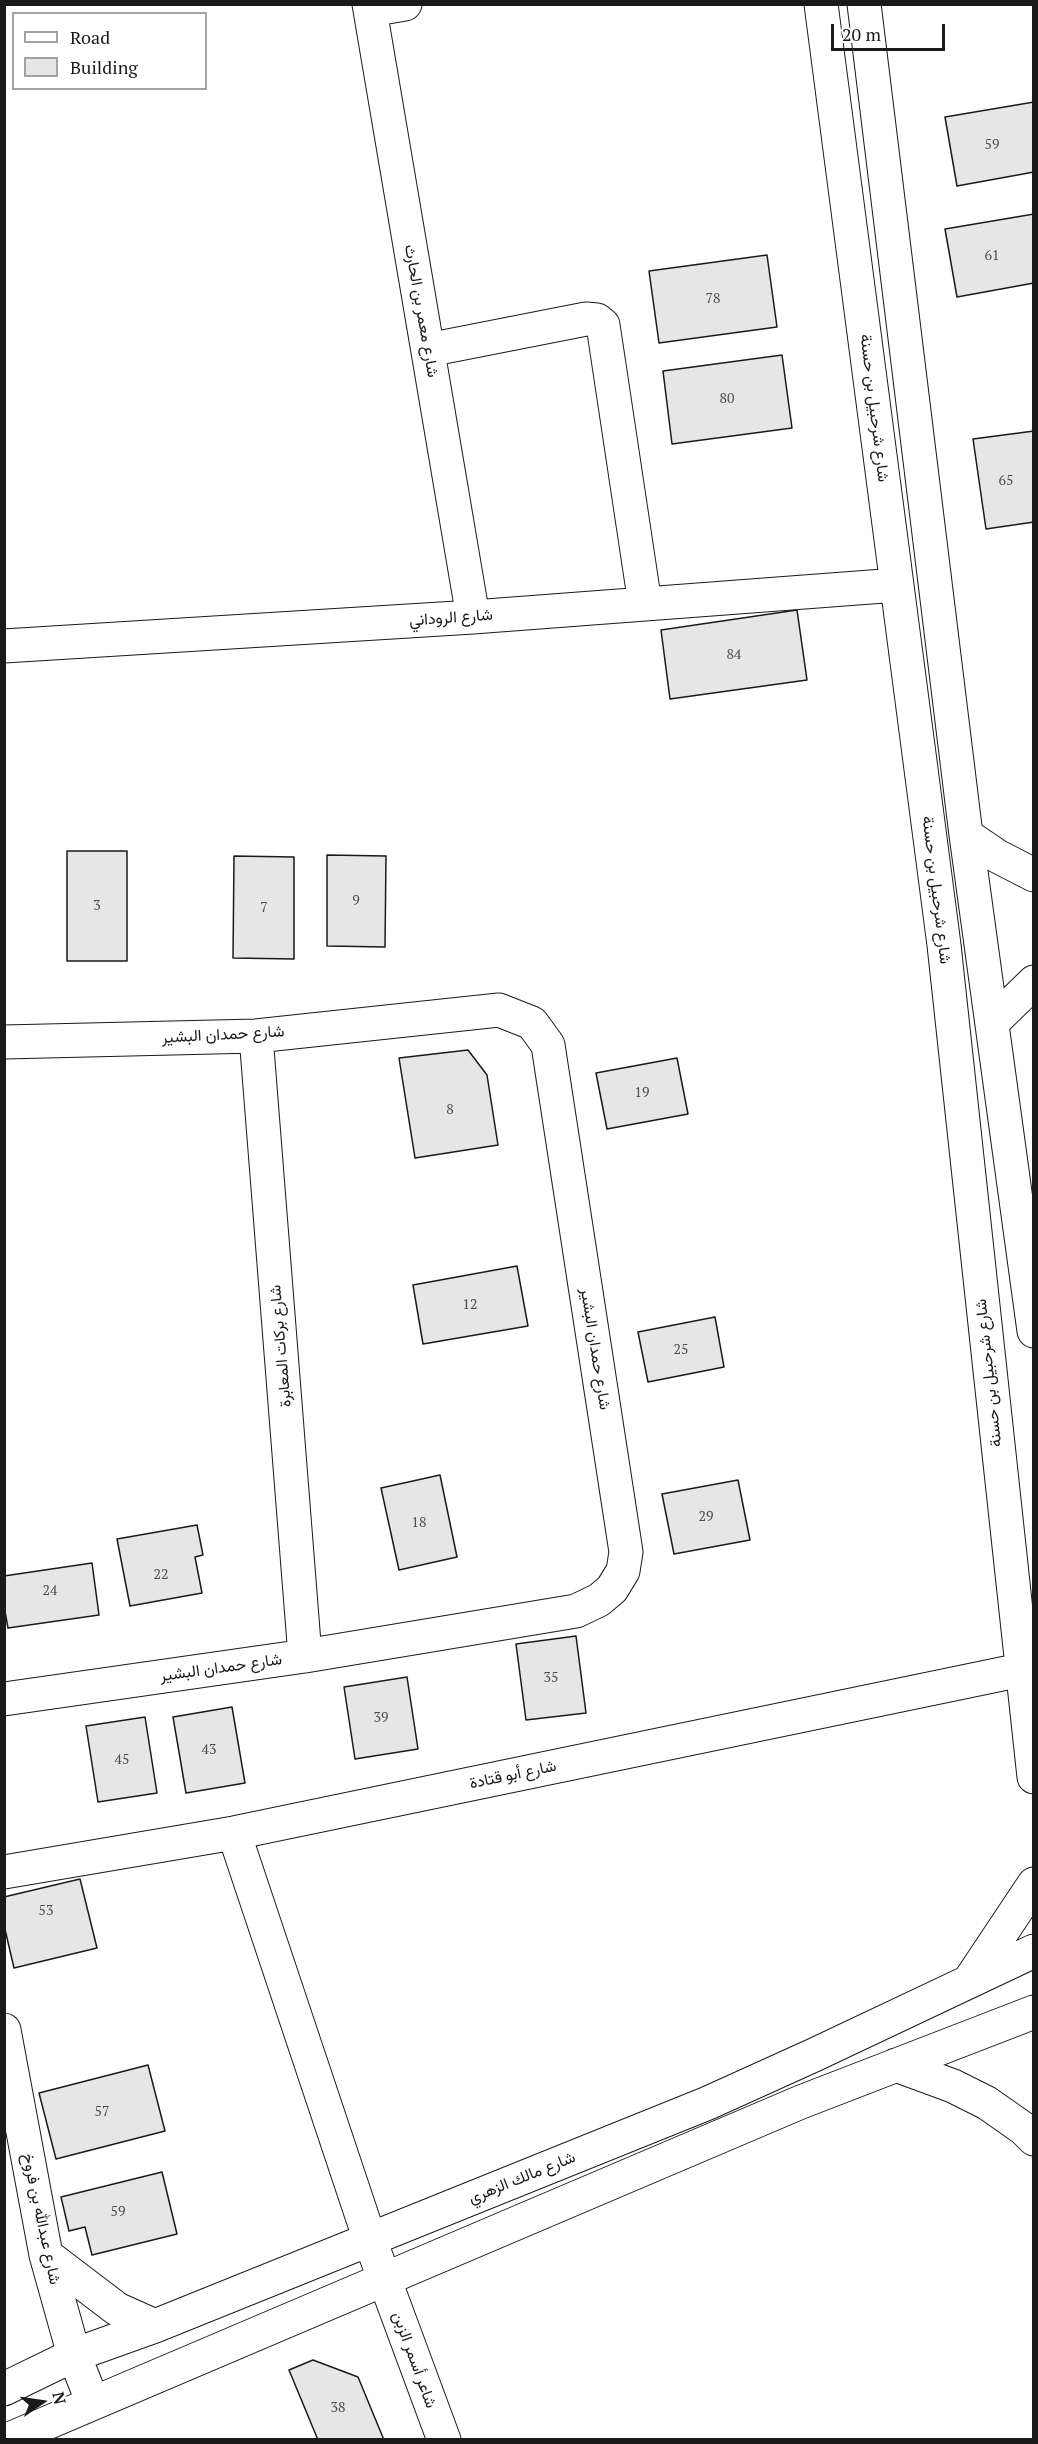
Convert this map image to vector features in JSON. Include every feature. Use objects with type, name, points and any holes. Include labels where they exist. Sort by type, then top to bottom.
[{"type":"street","points":[[370,7],[405,4]]},
{"type":"street","name":"شارع شرحبيل بن حسنة","points":[[821,4],[944,945],[1034,1777]]},
{"type":"street","points":[[864,4],[966,835],[1034,1331]]},
{"type":"street","name":"شارع معمر بن الحارث","points":[[370,7],[473,617]]},
{"type":"street","points":[[428,350],[586,319],[597,320],[603,325],[645,604]]},
{"type":"street","name":"شارع الروداني","points":[[4,646],[473,617],[897,585]]},
{"type":"street","points":[[966,835],[996,856],[1034,875]]},
{"type":"street","points":[[993,1022],[1034,982]]},
{"type":"street","name":"شارع حمدان البشير","points":[[4,1042],[256,1036],[499,1010],[532,1023],[548,1045],[626,1552],[623,1571],[612,1589],[599,1600],[576,1611],[305,1656],[4,1699]]},
{"type":"street","name":"شارع بركات المعابرة","points":[[256,1036],[305,1656]]},
{"type":"street","name":"شارع أبو قتادة","points":[[4,1872],[234,1833],[1021,1670]]},
{"type":"street","name":"شاعر أسمر الزبن","points":[[234,1833],[370,2240],[444,2439]]},
{"type":"street","points":[[969,1981],[1034,1884]]},
{"type":"street","name":"شارع مالك الزهري","points":[[4,2389],[74,2355],[155,2326],[708,2103],[1034,1951]]},
{"type":"street","points":[[7,2439],[801,2102],[1034,2012]]},
{"type":"street","name":"شارع عبدالله بن فروخ","points":[[4,2030],[46,2255],[74,2355],[93,2403]]},
{"type":"street","points":[[896,2065],[953,2086],[987,2103],[1024,2129],[1034,2139]]},
{"type":"street","points":[[46,2255],[86,2288],[117,2308],[155,2326]]},
{"type":"building","points":[[1034,102],[1034,172],[957,186],[945,117]]},
{"type":"building","points":[[1034,214],[1034,283],[957,297],[945,229]]},
{"type":"building","points":[[767,255],[777,327],[659,343],[649,271]]},
{"type":"building","points":[[782,355],[792,428],[672,444],[663,371]]},
{"type":"building","points":[[1034,431],[1034,522],[986,529],[973,439]]},
{"type":"building","points":[[797,610],[807,680],[670,699],[661,630]]},
{"type":"building","points":[[67,851],[127,851],[127,961],[67,961]]},
{"type":"building","points":[[327,855],[386,856],[385,947],[327,946]]},
{"type":"building","points":[[234,856],[294,857],[294,959],[233,958]]},
{"type":"building","points":[[468,1050],[487,1075],[498,1145],[415,1158],[399,1058]]},
{"type":"building","points":[[677,1058],[688,1114],[607,1129],[596,1073]]},
{"type":"building","points":[[517,1266],[528,1326],[423,1344],[413,1285]]},
{"type":"building","points":[[715,1317],[724,1367],[648,1382],[638,1332]]},
{"type":"building","points":[[440,1475],[457,1557],[399,1570],[381,1488]]},
{"type":"building","points":[[738,1480],[750,1540],[674,1554],[662,1494]]},
{"type":"building","points":[[197,1525],[203,1555],[195,1557],[202,1593],[130,1606],[117,1539]]},
{"type":"building","points":[[92,1563],[99,1615],[8,1628],[4,1606],[4,1576]]},
{"type":"building","points":[[576,1636],[586,1713],[526,1720],[516,1644]]},
{"type":"building","points":[[407,1677],[418,1749],[355,1759],[344,1687]]},
{"type":"building","points":[[232,1707],[245,1783],[186,1793],[173,1717]]},
{"type":"building","points":[[145,1717],[157,1793],[98,1802],[86,1726]]},
{"type":"building","points":[[80,1879],[97,1948],[14,1968],[4,1925],[4,1897]]},
{"type":"building","points":[[148,2065],[165,2131],[56,2159],[39,2093]]},
{"type":"building","points":[[162,2172],[177,2234],[92,2255],[85,2227],[69,2231],[61,2197]]},
{"type":"building","points":[[313,2360],[358,2377],[384,2440],[318,2440],[289,2370]]}]
